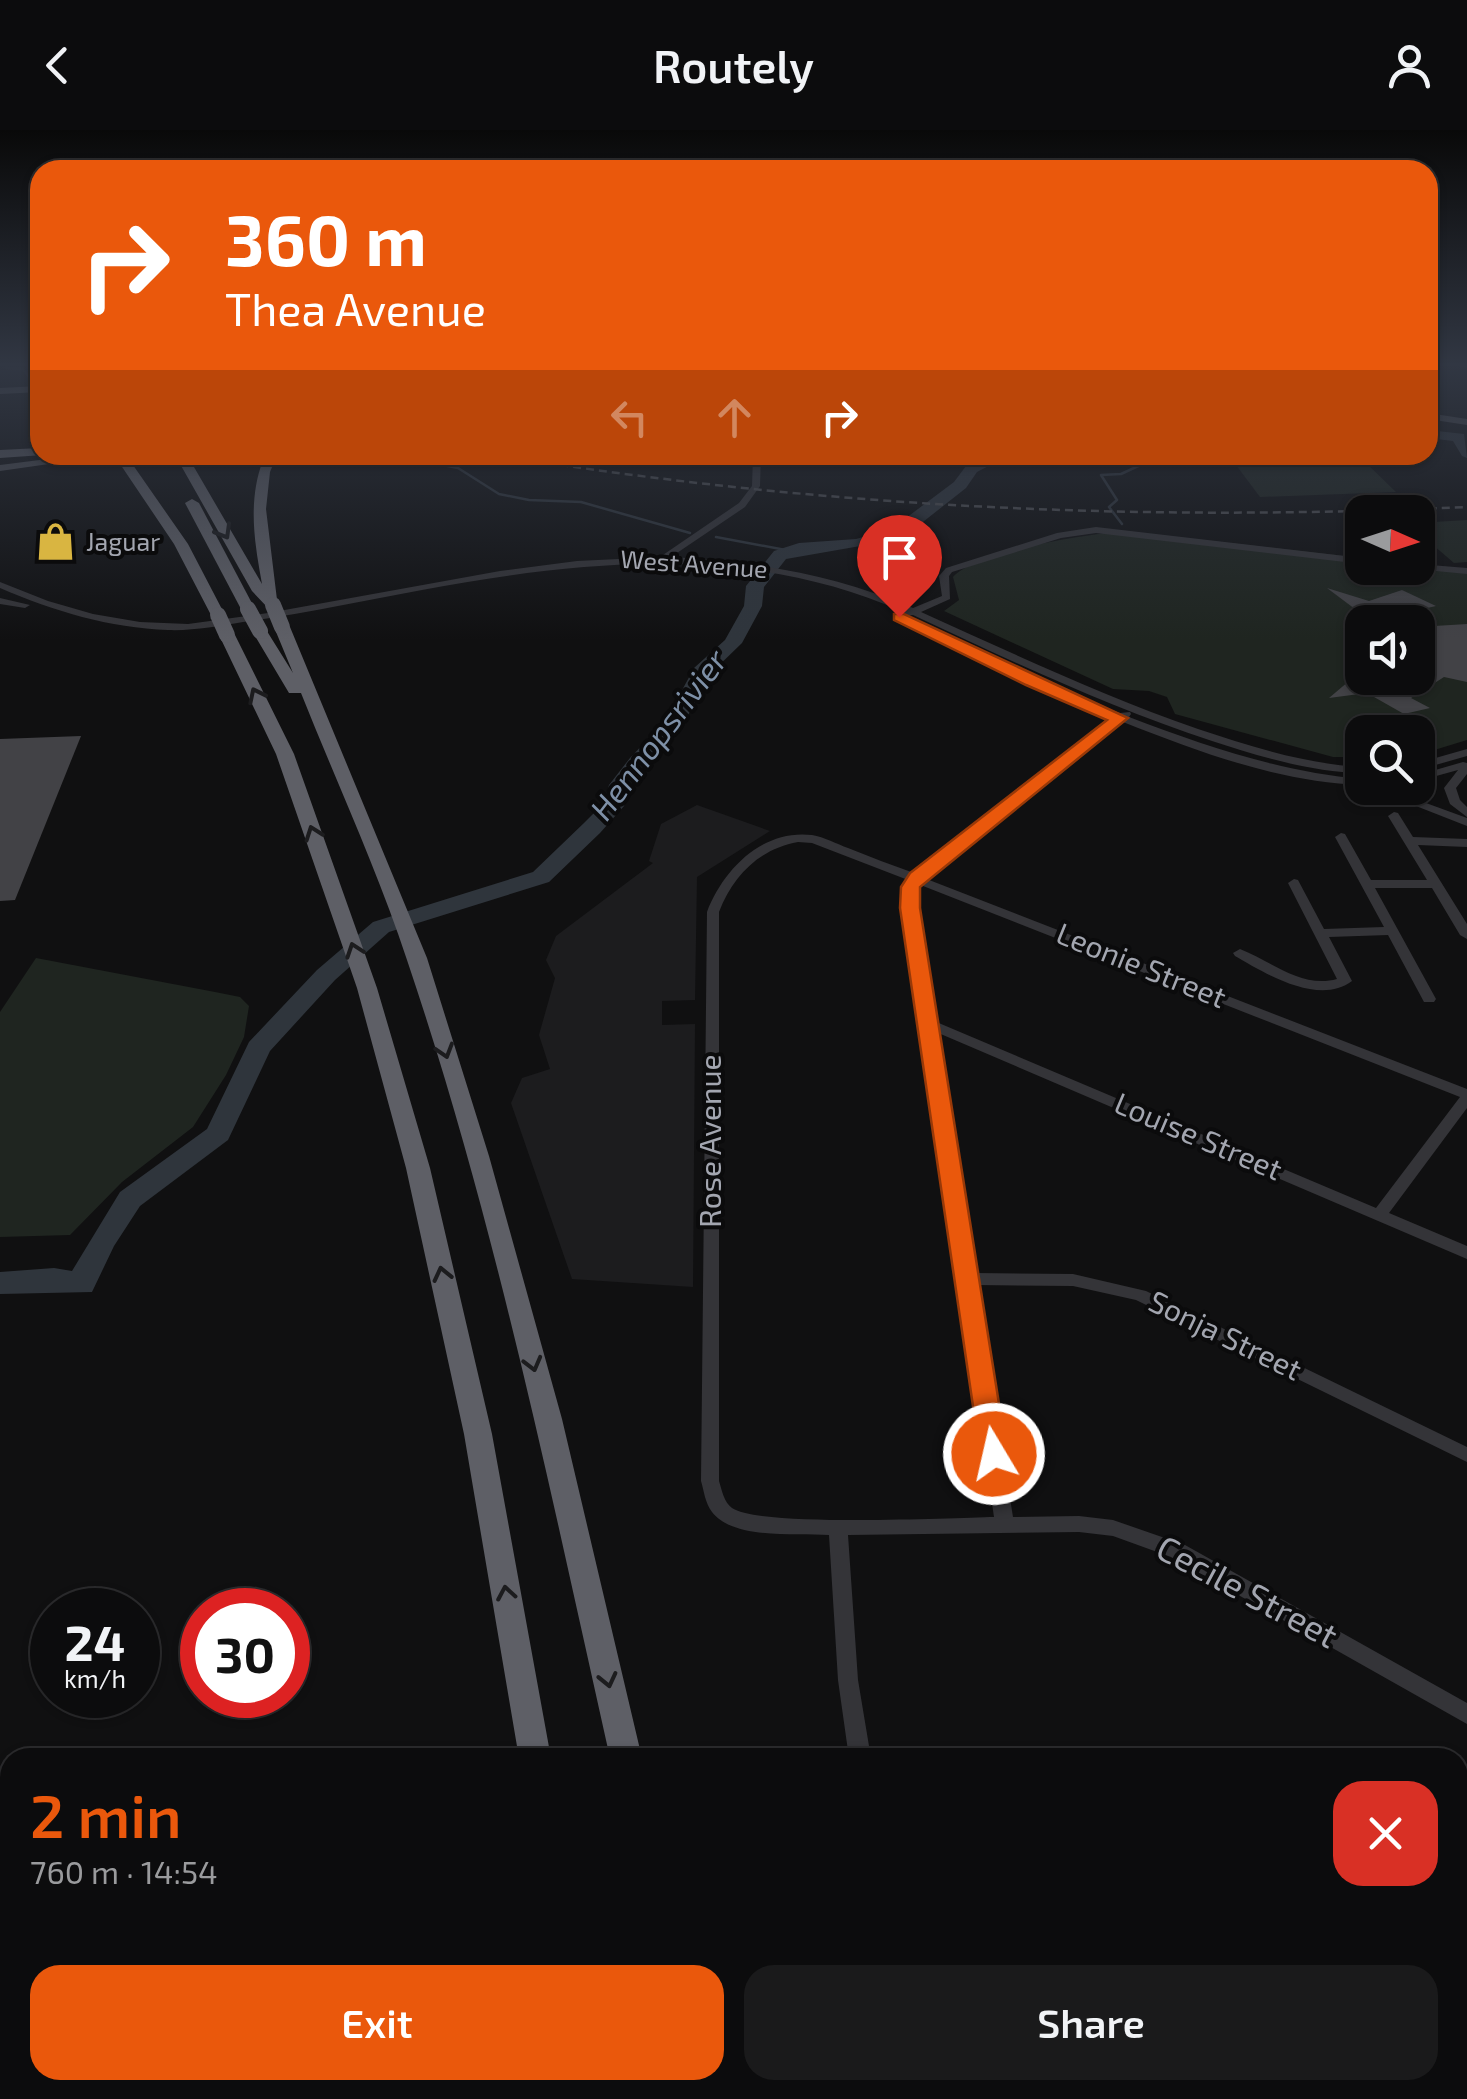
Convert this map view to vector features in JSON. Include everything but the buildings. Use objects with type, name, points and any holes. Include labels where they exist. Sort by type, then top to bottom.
[{"type":"highway","points":[[127,465],[158,509]]},
{"type":"highway","points":[[138,465],[218,615],[285,754],[367,988],[418,1168],[478,1434],[533,1748]]},
{"type":"highway","points":[[173,465],[248,610],[327,744]]},
{"type":"highway","points":[[187,465],[259,591],[273,605]]},
{"type":"highway","points":[[269,465],[260,510],[273,605],[417,958],[477,1156],[548,1419],[624,1748]]},
{"type":"main road","points":[[0,468],[30,464]]},
{"type":"street","points":[[727,561],[701,556],[693,549],[752,492],[755,465]]},
{"type":"street","points":[[659,562],[710,530]]},
{"type":"street","points":[[899,617],[948,597],[944,576],[948,570],[1084,531],[1345,558]]},
{"type":"street","points":[[620,558],[661,552],[690,542]]},
{"type":"street","name":"West Avenue","points":[[0,586],[82,613],[145,626],[188,628],[551,565],[620,558],[740,566],[848,586],[912,612],[1125,714]]},
{"type":"street","name":"West Avenue","points":[[0,600],[140,629],[190,632],[552,572],[659,562],[727,561],[740,566]]},
{"type":"street","points":[[1435,568],[1467,571]]},
{"type":"street","name":"West Avenue","points":[[805,578],[899,617],[1032,682],[1274,770],[1329,781],[1345,778]]},
{"type":"street","points":[[1004,1524],[910,908],[910,887],[916,877],[1125,714]]},
{"type":"street","points":[[1435,762],[1467,752]]},
{"type":"street","points":[[1435,773],[1467,765]]},
{"type":"street","points":[[1467,765],[1450,788],[1454,801],[1467,813]]},
{"type":"street","points":[[1422,805],[1467,822]]},
{"type":"street","points":[[1394,816],[1467,934]]},
{"type":"street","points":[[1341,837],[1430,999]]},
{"type":"street","name":"Leonie Street","points":[[814,839],[1467,1096]]},
{"type":"street","name":"Rose Avenue","points":[[716,1505],[710,1481],[713,912],[720,892],[734,873],[784,840],[814,839]]},
{"type":"street","points":[[1410,841],[1467,843]]},
{"type":"street","points":[[938,860],[937,874],[942,887]]},
{"type":"street","points":[[1240,953],[1291,978],[1328,987],[1346,982],[1294,884]]},
{"type":"street","points":[[1368,884],[1436,884]]},
{"type":"street","points":[[1322,933],[1393,931]]},
{"type":"street","name":"Louise Street","points":[[928,1023],[1467,1253]]},
{"type":"street","points":[[1380,1214],[1467,1096]]},
{"type":"street","name":"Sonja Street","points":[[966,1279],[1073,1280],[1140,1294],[1467,1455]]},
{"type":"street","name":"Cecile Street","points":[[716,1505],[740,1522],[838,1527],[1096,1525],[1146,1538],[1178,1552],[1467,1714]]},
{"type":"street","points":[[838,1527],[848,1680],[858,1748]]},
{"type":"shaded area","points":[[1236,465],[1368,465],[1396,492],[1260,497]]},
{"type":"shaded area","points":[[1467,520],[1467,562],[1454,563],[1435,547],[1435,522]]},
{"type":"shaded area","points":[[1123,531],[1345,556],[1345,585],[1435,585],[1435,566],[1467,569],[1467,740],[1435,750],[1435,715],[1345,715],[1345,757],[1333,757],[1175,714],[1167,697],[1149,691],[1113,689],[944,611],[959,600],[953,577],[966,567],[1034,545]]},
{"type":"shaded area","points":[[697,805],[770,831],[697,877],[695,1000],[662,1001],[662,1025],[695,1024],[693,1287],[572,1279],[511,1103],[522,1078],[550,1069],[539,1035],[555,978],[546,960],[556,936],[653,863],[649,861],[661,824]]},
{"type":"shaded area","points":[[36,958],[240,997],[249,1006],[244,1037],[226,1075],[193,1127],[122,1182],[70,1235],[0,1237],[0,1012]]},
{"type":"waterway","points":[[442,465],[458,468],[499,494],[529,500],[581,502],[690,533]]},
{"type":"waterway","name":"Hennopsrivier","points":[[0,1283],[54,1279],[81,1284],[100,1244],[130,1199],[218,1134],[258,1048],[326,975],[381,927],[541,877],[613,806],[620,785],[637,762],[675,723],[701,672],[733,643],[753,606],[755,586],[780,555],[799,548],[857,544],[883,537],[908,525],[960,485],[971,469],[979,465]]},
{"type":"waterway","points":[[1122,524],[1109,507],[1117,500],[1101,475],[1121,474],[1140,465]]},
{"type":"waterway","points":[[716,537],[791,551]]},
{"type":"railway","points":[[564,465],[740,488],[980,506],[1222,513],[1467,507]]},
{"type":"place","name":"Jaguar","points":[[56,542]]},
{"type":"route","points":[[899,617],[1032,682],[1119,718],[916,877],[910,887],[910,908],[994,1454]]}]
